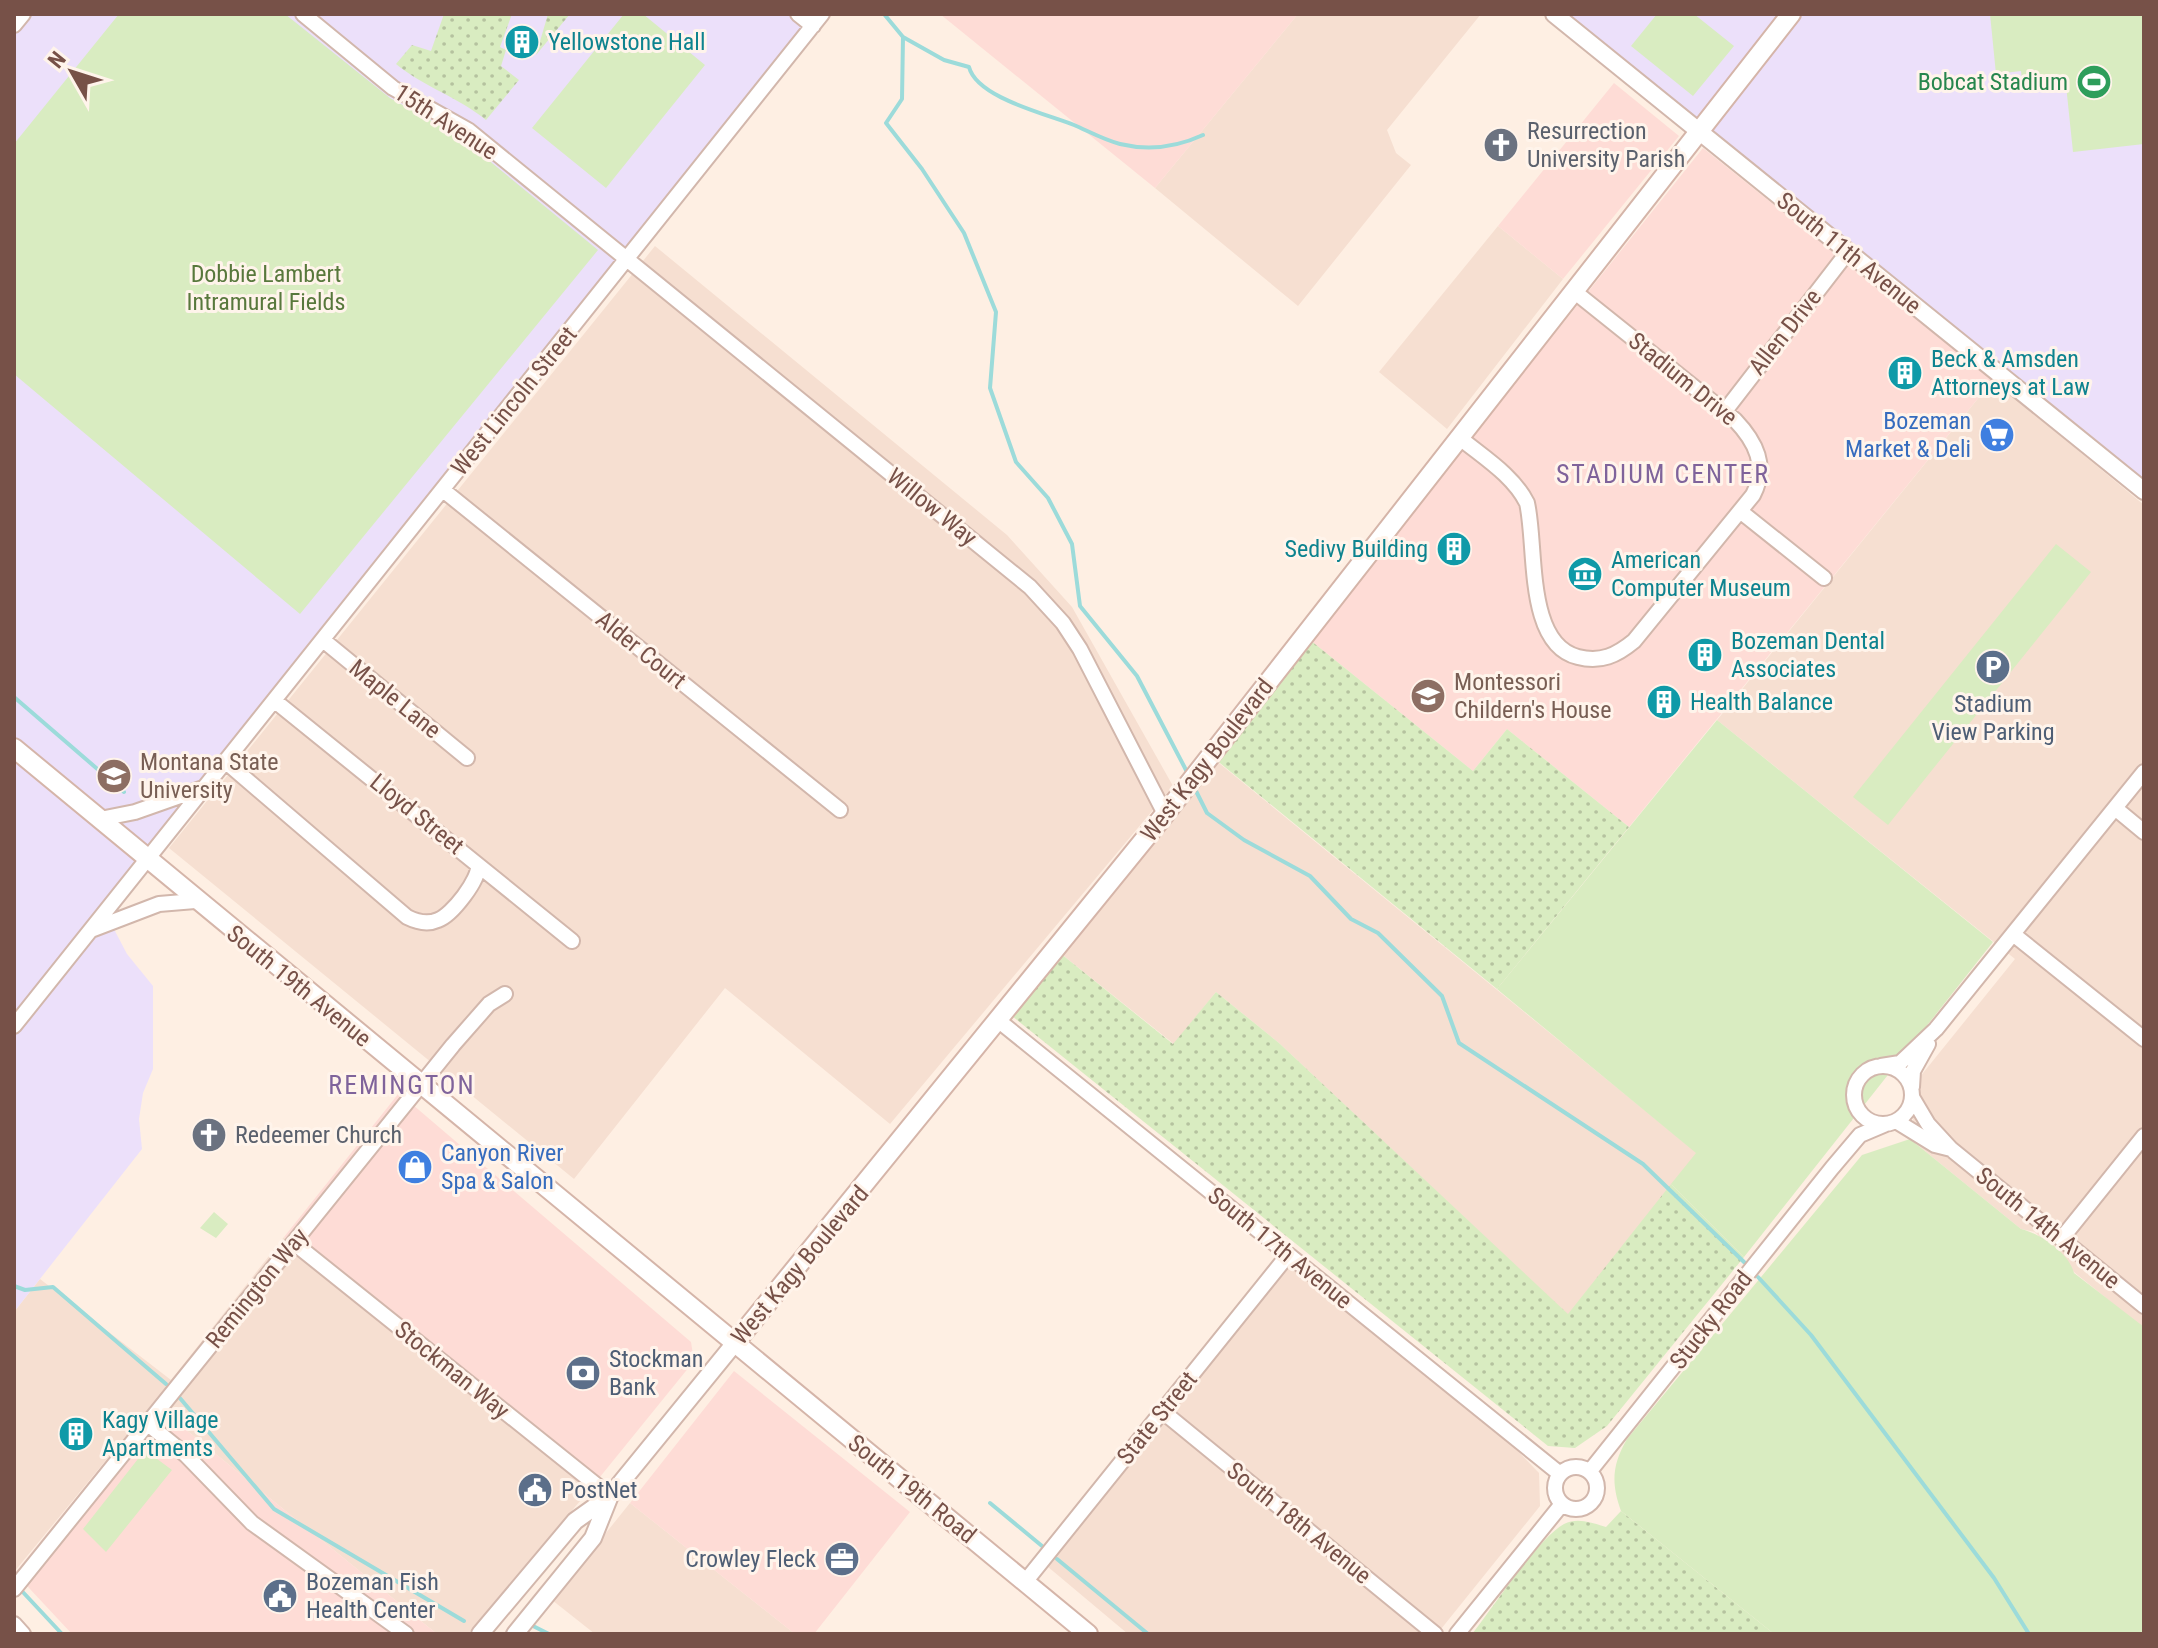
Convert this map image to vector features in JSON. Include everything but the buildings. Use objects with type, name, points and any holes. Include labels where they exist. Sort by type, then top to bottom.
[{"type":"main road","name":"West Kagy Boulevard","points":[[734,1344],[1165,814],[1791,14]]},
{"type":"main road","name":"South 19th Avenue","points":[[14,748],[146,861],[734,1344]]},
{"type":"main road","name":"South 19th Road","points":[[734,1344],[1088,1634]]},
{"type":"street","points":[[14,25],[23,14]]},
{"type":"street","name":"15th Avenue","points":[[303,14],[393,88],[468,130],[627,259]]},
{"type":"street","points":[[798,14],[818,20]]},
{"type":"street","name":"South 11th Avenue","points":[[1554,14],[2144,491]]},
{"type":"street","name":"West Lincoln Street","points":[[14,1026],[818,20]]},
{"type":"street","name":"Allen Drive","points":[[1725,411],[1847,253]]},
{"type":"street","name":"Willow Way","points":[[627,259],[1030,587],[1080,649],[1165,814]]},
{"type":"street","name":"Stadium Drive","points":[[1460,438],[1520,490],[1530,516],[1541,617],[1553,640],[1573,656],[1611,657],[1634,641],[1757,487],[1759,459],[1751,437],[1725,411],[1575,292]]},
{"type":"street","name":"Alder Court","points":[[443,490],[840,810]]},
{"type":"street","points":[[1740,511],[1824,578]]},
{"type":"street","name":"Maple Lane","points":[[323,640],[467,758]]},
{"type":"street","name":"Lloyd Street","points":[[226,762],[417,922],[427,923],[448,914],[475,878],[478,865],[275,701]]},
{"type":"street","points":[[1936,1029],[1913,1071],[1912,1093],[1906,1113],[1891,1123],[1865,1118],[1856,1105],[1857,1083],[1866,1072],[1900,1063],[1936,1029],[2144,772]]},
{"type":"street","points":[[100,819],[135,812],[206,787]]},
{"type":"street","points":[[2115,808],[2144,832]]},
{"type":"street","points":[[478,865],[572,941]]},
{"type":"street","points":[[91,930],[159,904],[195,901]]},
{"type":"street","points":[[2013,934],[2144,1039]]},
{"type":"street","name":"Remington Way","points":[[14,1589],[420,1086],[489,1004],[505,994]]},
{"type":"street","name":"South 17th Avenue","points":[[999,1021],[1560,1474]]},
{"type":"street","points":[[1881,1066],[1902,1072],[1912,1093]]},
{"type":"street","name":"South 14th Avenue","points":[[1912,1093],[1928,1124],[1951,1149],[2144,1306]]},
{"type":"street","name":"Stucky Road","points":[[1832,1168],[1850,1135],[1856,1105]]},
{"type":"street","name":"South 14th Avenue","points":[[1891,1123],[1935,1145],[1951,1149]]},
{"type":"street","name":"Stucky Road","points":[[1590,1471],[1860,1135],[1891,1123]]},
{"type":"street","points":[[2062,1238],[2144,1136]]},
{"type":"street","name":"Stockman Way","points":[[294,1243],[610,1496]]},
{"type":"street","name":"State Street","points":[[1025,1582],[1288,1255]]},
{"type":"street","name":"West Kagy Boulevard","points":[[480,1634],[575,1521],[610,1496],[734,1344]]},
{"type":"street","name":"South 18th Avenue","points":[[1162,1411],[1435,1634]]},
{"type":"street","points":[[148,1424],[186,1455],[252,1523],[406,1634]]},
{"type":"street","points":[[1573,1467],[1590,1471],[1597,1485],[1594,1499],[1583,1508],[1562,1504],[1555,1491],[1560,1474],[1573,1467]]},
{"type":"street","name":"West Kagy Boulevard","points":[[515,1634],[593,1538],[610,1496]]},
{"type":"street","points":[[1457,1634],[1562,1504]]},
{"type":"street","points":[[488,1634],[544,1558]]},
{"type":"street","points":[[14,1624],[23,1634]]},
{"type":"shaded area","name":"Montana State University","points":[[14,14],[822,14],[105,912],[127,954],[153,986],[153,1069],[143,1093],[139,1119],[142,1149],[14,1312]]},
{"type":"shaded area","points":[[940,14],[1298,14],[1155,188]]},
{"type":"shaded area","points":[[1298,14],[1481,14],[1387,130],[1396,153],[1411,165],[1298,306],[1155,188]]},
{"type":"shaded area","points":[[1557,14],[2144,14],[2144,490]]},
{"type":"shaded area","points":[[1614,83],[1679,136],[1563,279],[1498,226]]},
{"type":"shaded area","name":"STADIUM CENTER","points":[[1703,148],[1993,380],[1629,827],[1507,729],[1473,771],[1310,640]]},
{"type":"shaded area","points":[[1498,226],[1563,279],[1447,429],[1379,372]]},
{"type":"shaded area","points":[[655,246],[1007,535],[1072,607],[1173,786],[890,1124],[725,988],[574,1179],[169,848]]},
{"type":"shaded area","points":[[1993,380],[2144,505],[2144,1329],[2074,1272],[2035,1232],[2021,1229],[1910,1139],[1919,1078],[2015,959],[1717,720]]},
{"type":"shaded area","points":[[1214,759],[1697,1153],[1568,1315],[1279,1043],[1216,992],[1174,1044],[1060,953]]},
{"type":"shaded area","points":[[399,1093],[691,1342],[694,1361],[591,1488],[284,1237]]},
{"type":"shaded area","points":[[284,1237],[591,1488],[468,1634],[437,1634],[153,1403],[14,1572],[14,1312],[40,1279],[171,1380]]},
{"type":"shaded area","points":[[1278,1257],[1506,1439],[1539,1473],[1540,1506],[1437,1634],[1128,1634],[1035,1556]]},
{"type":"shaded area","points":[[734,1371],[910,1512],[814,1634],[795,1634],[630,1503]]},
{"type":"shaded area","points":[[153,1403],[437,1634],[72,1634],[15,1573]]},
{"type":"shaded area","points":[[630,1503],[795,1634],[595,1634],[552,1600]]},
{"type":"green space","name":"Dobbie Lambert Intramural Fields","points":[[119,14],[285,14],[390,98],[459,136],[598,250],[300,614],[14,374],[14,144]]},
{"type":"green space","points":[[444,14],[512,14],[500,47],[506,50],[501,66],[519,80],[486,120],[396,64],[412,45],[431,51]]},
{"type":"green space","points":[[548,14],[570,14],[536,55]]},
{"type":"green space","points":[[624,14],[643,14],[705,65],[606,188],[532,128]]},
{"type":"green space","points":[[1657,14],[1694,14],[1734,46],[1693,96],[1631,46]]},
{"type":"green space","name":"Bobcat Stadium","points":[[1990,14],[2144,14],[2144,144],[2073,152],[2066,85],[2022,80],[2021,71],[1996,74]]},
{"type":"green space","points":[[2056,544],[2091,572],[1888,825],[1853,797]]},
{"type":"green space","points":[[1310,640],[1473,771],[1507,729],[1629,827],[1497,989],[1215,759]]},
{"type":"green space","points":[[1717,720],[1993,942],[1744,1257],[1671,1184],[1696,1153],[1497,989]]},
{"type":"green space","points":[[1060,953],[1173,1044],[1216,992],[1279,1043],[1568,1314],[1671,1184],[1744,1257],[1607,1426],[1575,1448],[1548,1446],[1012,1016]]},
{"type":"green space","points":[[1910,1139],[2021,1229],[2053,1245],[2066,1258],[2074,1273],[2144,1327],[2144,1634],[1774,1634],[1621,1511],[1615,1474],[1618,1457],[1627,1439],[1862,1155]]},
{"type":"green space","points":[[214,1212],[228,1224],[216,1238],[200,1228]]},
{"type":"green space","points":[[145,1450],[172,1470],[106,1552],[83,1529]]},
{"type":"green space","points":[[1621,1511],[1774,1634],[1472,1634],[1553,1532],[1574,1521],[1606,1527]]},
{"type":"waterway","points":[[884,14],[903,37],[902,99],[886,123],[922,169],[964,233],[996,312],[990,388],[1016,462],[1048,498],[1072,544],[1080,606],[1137,676],[1186,770]]},
{"type":"waterway","points":[[903,37],[944,60],[969,67],[985,88],[1014,104],[1114,142],[1163,147],[1203,135]]},
{"type":"waterway","points":[[14,697],[124,792]]},
{"type":"waterway","points":[[1196,791],[1207,813],[1244,840],[1310,876],[1351,919],[1378,933],[1442,996],[1459,1043],[1643,1164],[1744,1262]]},
{"type":"waterway","points":[[1758,1277],[1811,1335],[1994,1578],[2029,1634]]},
{"type":"waterway","points":[[14,1286],[25,1290],[53,1287],[166,1384]]},
{"type":"waterway","points":[[179,1397],[274,1509],[464,1621]]},
{"type":"waterway","points":[[990,1503],[1042,1546]]},
{"type":"waterway","points":[[1057,1559],[1148,1634]]},
{"type":"waterway","points":[[20,1589],[62,1634]]},
{"type":"waterway","points":[[531,1625],[549,1634]]},
{"type":"place","name":"Yellowstone Hall","points":[[522,42]]},
{"type":"place","name":"Bobcat Stadium","points":[[2094,82]]},
{"type":"place","name":"Resurrection University Parish","points":[[1501,145]]},
{"type":"place","name":"Beck & Amsden Attorneys at Law","points":[[1905,373]]},
{"type":"place","name":"Bozeman Market & Deli","points":[[1997,435]]},
{"type":"place","name":"Sedivy Building","points":[[1454,549]]},
{"type":"place","name":"American Computer Museum","points":[[1585,574]]},
{"type":"place","name":"Bozeman Dental Associates","points":[[1705,655]]},
{"type":"place","name":"Stadium View Parking","points":[[1993,667]]},
{"type":"place","name":"Montessori Childern's House","points":[[1428,696]]},
{"type":"place","name":"Health Balance","points":[[1664,702]]},
{"type":"place","name":"Montana State University","points":[[114,776]]},
{"type":"place","name":"Redeemer Church","points":[[209,1135]]},
{"type":"place","name":"Canyon River Spa & Salon","points":[[415,1167]]},
{"type":"place","name":"Stockman Bank","points":[[583,1373]]},
{"type":"place","name":"Kagy Village Apartments","points":[[76,1434]]},
{"type":"place","name":"PostNet","points":[[535,1490]]},
{"type":"place","name":"Crowley Fleck","points":[[842,1559]]},
{"type":"place","name":"Bozeman Fish Health Center","points":[[280,1596]]},
{"type":"district","name":"STADIUM CENTER","points":[[1663,474]]},
{"type":"district","name":"REMINGTON","points":[[402,1085]]}]
